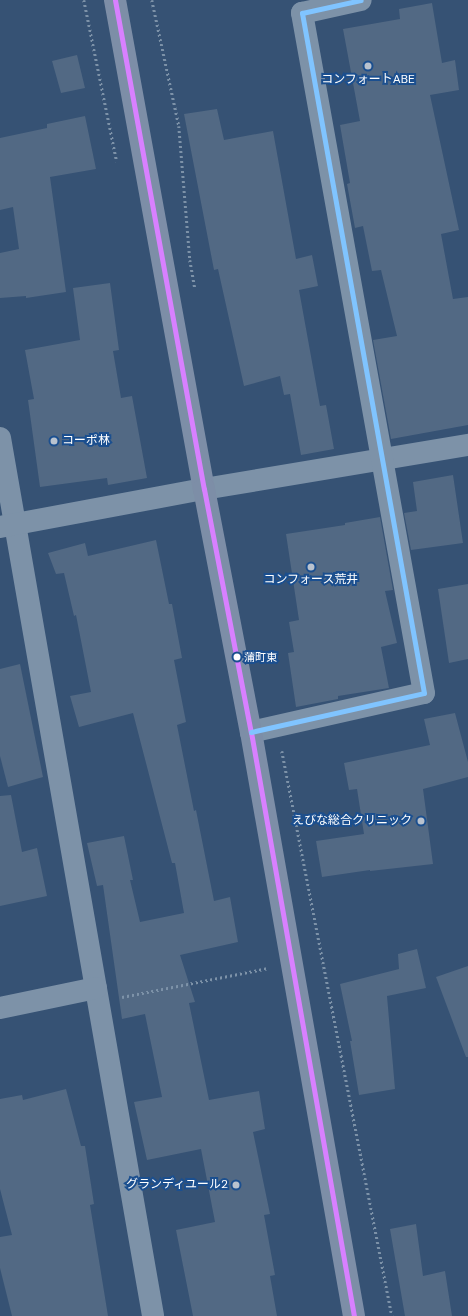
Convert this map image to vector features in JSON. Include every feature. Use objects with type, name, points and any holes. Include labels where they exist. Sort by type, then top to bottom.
[{"type":"main road","points":[[115,0],[204,489],[251,732],[354,1316]]},
{"type":"street","points":[[251,732],[424,693],[302,13],[362,0]]},
{"type":"street","points":[[0,438],[7,526],[97,995],[153,1316]]},
{"type":"street","points":[[7,526],[381,458],[468,446]]},
{"type":"street","points":[[0,1008],[97,995]]},
{"type":"path","points":[[152,0],[179,126],[190,260],[196,291]]},
{"type":"path","points":[[283,757],[392,1316]]},
{"type":"path","points":[[97,995],[269,968]]},
{"type":"building","points":[[432,3],[442,63],[455,60],[459,90],[430,95],[459,230],[441,234],[453,299],[468,297],[468,425],[391,439],[373,340],[397,336],[381,270],[372,271],[363,226],[355,228],[347,184],[350,183],[340,125],[360,121],[343,29],[400,19],[399,9]]},
{"type":"building","points":[[77,55],[85,88],[61,93],[52,61]]},
{"type":"building","points":[[217,109],[224,140],[273,131],[296,259],[312,255],[318,286],[299,290],[320,406],[326,405],[334,449],[301,455],[290,394],[284,395],[280,376],[244,386],[218,269],[214,270],[184,114]]},
{"type":"building","points":[[85,116],[96,169],[50,177],[66,292],[26,298],[26,296],[0,298],[0,253],[19,249],[13,207],[0,210],[0,138],[47,128],[47,124]]},
{"type":"building","points":[[110,283],[119,350],[113,351],[121,398],[132,396],[147,478],[108,485],[107,478],[40,487],[28,400],[34,399],[25,350],[80,340],[73,288]]},
{"type":"building","points":[[453,475],[463,543],[411,550],[404,513],[417,511],[413,482]]},
{"type":"building","points":[[380,517],[393,590],[385,591],[397,643],[381,647],[389,688],[338,696],[338,699],[296,707],[288,653],[294,652],[289,622],[299,620],[286,534],[345,525],[345,523]]},
{"type":"building","points":[[156,540],[169,604],[172,604],[182,658],[174,660],[186,722],[177,725],[194,811],[196,810],[214,901],[230,897],[238,942],[180,955],[195,1002],[189,1003],[209,1100],[259,1091],[265,1129],[253,1132],[270,1214],[264,1215],[275,1275],[270,1276],[277,1316],[193,1316],[176,1230],[215,1222],[201,1149],[147,1160],[134,1102],[162,1097],[145,1014],[122,1019],[103,885],[97,886],[87,843],[124,836],[133,880],[130,880],[140,922],[184,913],[175,863],[172,863],[133,713],[79,727],[70,696],[91,692],[76,615],[74,616],[64,573],[56,574],[48,553],[85,543],[88,556]]},
{"type":"building","points":[[468,584],[468,659],[449,663],[438,589]]},
{"type":"building","points":[[20,664],[43,777],[8,787],[0,756],[0,669]]},
{"type":"building","points":[[455,713],[468,762],[468,777],[423,789],[433,864],[370,870],[322,877],[316,841],[364,834],[357,789],[349,790],[344,763],[430,745],[424,719]]},
{"type":"building","points":[[11,795],[22,852],[37,848],[47,896],[0,906],[0,796]]},
{"type":"building","points":[[417,949],[426,988],[387,996],[395,1089],[359,1095],[350,1041],[352,1041],[340,984],[399,969],[398,954]]},
{"type":"building","points":[[468,966],[468,1057],[466,1057],[436,977]]},
{"type":"building","points":[[66,1089],[81,1146],[85,1146],[94,1204],[90,1205],[108,1316],[12,1316],[0,1268],[0,1237],[12,1235],[0,1189],[0,1099],[22,1095],[23,1100]]},
{"type":"building","points":[[416,1224],[423,1276],[445,1271],[452,1316],[405,1316],[390,1229]]},
{"type":"transit line","points":[[115,0],[204,489],[251,732],[354,1316]]},
{"type":"transit line","points":[[251,732],[424,693],[302,13],[361,0]]},
{"type":"place","name":"コンフォートABE","points":[[368,66]]},
{"type":"place","name":"コーポ林","points":[[54,441]]},
{"type":"place","name":"コンフォース荒井","points":[[311,567]]},
{"type":"place","name":"蒲町東","points":[[237,657]]},
{"type":"place","name":"えびな総合クリニック","points":[[421,821]]},
{"type":"place","name":"グランディユール2","points":[[236,1185]]}]
